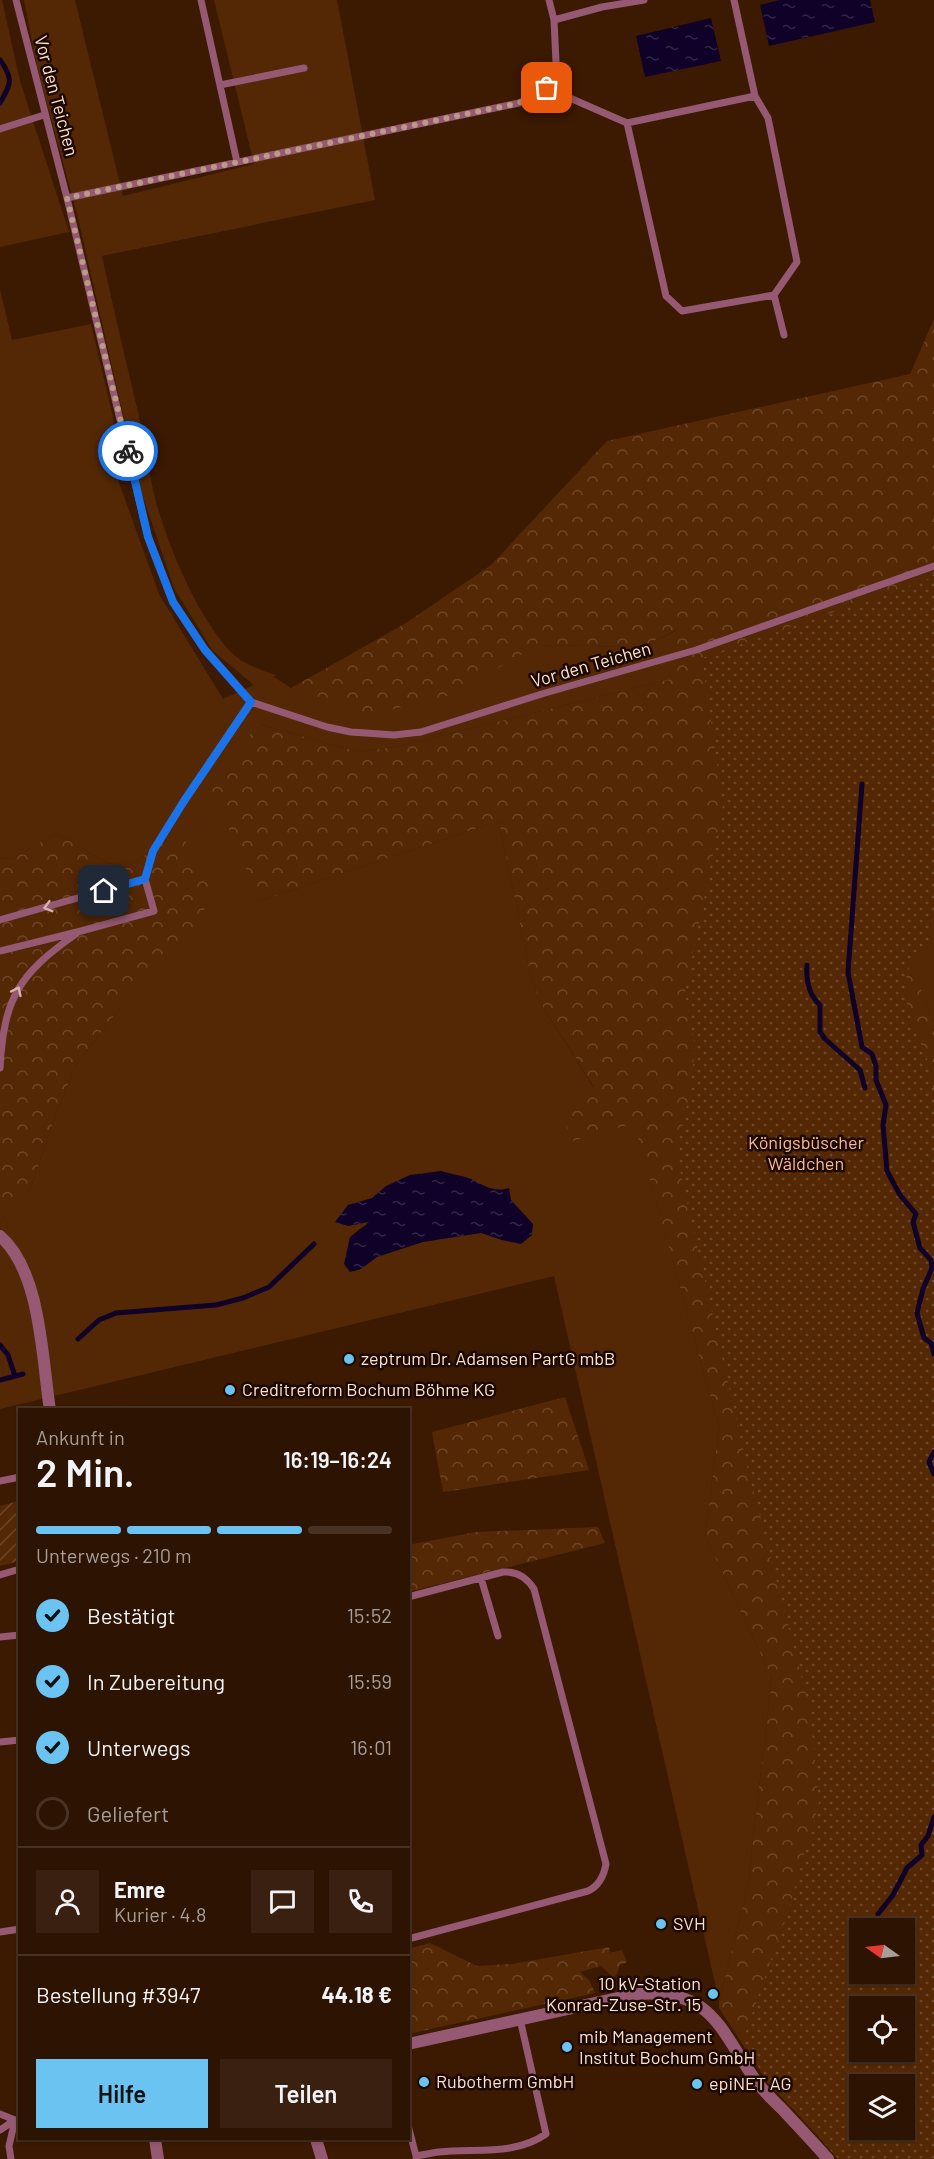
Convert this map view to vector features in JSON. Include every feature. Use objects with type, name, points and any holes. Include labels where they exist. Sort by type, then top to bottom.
[{"type":"street","points":[[0,1236],[23,1266],[32,1291],[50,1408]]},
{"type":"street","points":[[410,2044],[636,1994],[658,1992],[690,2001],[715,2019],[757,2083],[828,2159]]},
{"type":"street","points":[[155,2140],[158,2159]]},
{"type":"street","points":[[316,2140],[322,2159]]},
{"type":"lane","name":"Vor den Teichen","points":[[16,0],[67,198],[148,537],[173,602],[205,650],[251,702],[327,728],[394,735],[422,732],[545,693],[696,650],[934,566]]},
{"type":"lane","points":[[201,0],[237,162]]},
{"type":"lane","points":[[67,198],[519,103],[547,88],[556,62],[554,20],[549,0]]},
{"type":"lane","points":[[554,20],[601,4],[644,0]]},
{"type":"lane","points":[[627,123],[666,296],[682,311],[774,295],[797,262],[768,118],[755,96],[734,0]]},
{"type":"lane","points":[[220,85],[304,68]]},
{"type":"lane","points":[[547,88],[627,123],[755,96]]},
{"type":"lane","points":[[0,129],[44,115]]},
{"type":"lane","points":[[774,295],[784,335]]},
{"type":"lane","points":[[0,951],[154,910],[145,879],[153,851],[251,702]]},
{"type":"lane","points":[[0,920],[145,879]]},
{"type":"lane","points":[[0,1068],[5,1020],[18,985],[36,965],[81,931]]},
{"type":"lane","points":[[0,1482],[18,1478]]},
{"type":"lane","points":[[0,1575],[18,1570]]},
{"type":"lane","points":[[410,1596],[512,1572],[522,1576],[534,1589],[606,1858],[604,1872],[594,1888],[588,1891],[410,1938]]},
{"type":"lane","points":[[481,1578],[498,1636]]},
{"type":"lane","points":[[0,1637],[18,1635]]},
{"type":"lane","points":[[0,1743],[18,1740]]},
{"type":"lane","points":[[0,1932],[18,1929]]},
{"type":"lane","points":[[410,2133],[416,2158],[440,2152],[502,2150],[533,2142],[546,2134],[520,2019]]},
{"type":"lane","points":[[0,2114],[17,2120]]},
{"type":"lane","points":[[0,2130],[17,2120]]},
{"type":"lane","points":[[11,2159],[9,2146],[17,2120]]},
{"type":"green space","points":[[0,0],[2,0],[20,81],[69,232],[0,247]]},
{"type":"green space","points":[[24,0],[75,0],[123,196],[254,164],[214,0],[337,0],[375,200],[102,256],[161,517],[175,557],[194,597],[216,634],[233,654],[250,665],[276,675],[274,677],[291,688],[538,645],[641,647],[678,630],[671,651],[671,679],[400,746],[359,752],[258,724],[260,901],[499,821],[530,973],[540,1002],[594,1088],[562,1115],[573,1140],[634,1122],[719,1427],[705,1536],[772,1678],[747,1890],[719,2001],[554,1276],[0,1409],[0,1222],[31,1187],[55,1116],[76,1065],[122,1005],[179,831],[127,868],[103,861],[56,833],[14,858],[0,859],[0,289],[12,340],[91,324],[113,417],[117,477],[159,594],[223,699],[254,685],[212,650],[174,588],[140,488],[77,214],[37,67]]},
{"type":"green space","points":[[934,319],[934,770],[727,790],[934,1398],[934,2159],[840,2159],[768,2083],[719,2008],[747,1890],[772,1678],[705,1536],[719,1427],[634,1123],[573,1141],[561,1115],[594,1087],[540,1002],[530,973],[499,821],[260,901],[211,788],[258,724],[359,752],[400,746],[671,679],[671,651],[677,630],[641,647],[538,645],[451,695],[373,714],[291,688],[406,623],[491,565],[607,441],[910,374]]},
{"type":"green space","name":"Königsbüscher Wäldchen","points":[[934,577],[934,908],[929,944],[923,947],[913,960],[907,973],[905,986],[909,1012],[929,1065],[934,1092],[934,2159],[838,2159],[765,2076],[742,2043],[790,1905],[819,1803],[811,1714],[745,1458],[676,1152],[690,1093],[695,1047],[685,992],[723,805],[702,658]]},
{"type":"green space","points":[[934,799],[934,1022],[895,929]]},
{"type":"green space","points":[[179,831],[216,890],[185,941],[122,1005],[76,1065],[55,1116],[31,1187],[0,1222],[0,859],[14,858],[56,833],[103,861],[127,868]]},
{"type":"green space","points":[[909,961],[934,1022],[934,1217],[898,988]]},
{"type":"green space","points":[[565,1397],[589,1470],[443,1492],[432,1432]]},
{"type":"green space","points":[[18,1501],[18,1561],[0,1566],[0,1506]]},
{"type":"green space","points":[[598,1527],[605,1543],[410,1592],[410,1545],[476,1532]]},
{"type":"green space","points":[[430,1943],[477,1966],[512,1964],[609,1947],[610,1953],[622,1950],[627,1962],[619,1966],[614,1978],[601,1966],[580,1972],[589,1980],[595,1993],[410,2034],[410,1948]]},
{"type":"water","points":[[780,0],[870,0],[875,22],[769,46],[760,5]]},
{"type":"water","points":[[711,18],[721,61],[645,77],[636,36]]},
{"type":"water","points":[[441,1171],[467,1178],[493,1189],[509,1188],[511,1200],[533,1224],[532,1235],[521,1244],[481,1233],[423,1242],[377,1257],[361,1269],[350,1272],[344,1264],[350,1237],[369,1222],[348,1226],[335,1222],[348,1205],[372,1198],[386,1186],[410,1175]]},
{"type":"waterway","points":[[0,60],[9,77],[9,86],[0,103]]},
{"type":"waterway","points":[[862,784],[848,972],[862,1047],[872,1054],[876,1066],[876,1080],[886,1105],[883,1125],[887,1171],[900,1195],[916,1214],[913,1222],[920,1248],[931,1260],[932,1268],[923,1289],[917,1313],[924,1338],[931,1343],[934,1354]]},
{"type":"waterway","points":[[807,965],[809,987],[820,1005],[820,1032],[860,1070],[865,1088]]},
{"type":"waterway","points":[[78,1339],[99,1320],[116,1313],[216,1305],[243,1298],[269,1287],[314,1244]]},
{"type":"waterway","points":[[0,1345],[8,1355],[15,1376]]},
{"type":"waterway","points":[[0,1380],[23,1374]]},
{"type":"waterway","points":[[934,1452],[929,1462],[934,1474]]},
{"type":"waterway","points":[[878,1914],[893,1895],[907,1868],[922,1855],[921,1845],[928,1836],[934,1817]]},
{"type":"way so far","points":[[128,451],[67,198],[519,103],[547,88]]},
{"type":"place","name":"zeptrum Dr. Adamsen PartG mbB","points":[[349,1359]]},
{"type":"place","name":"Creditreform Bochum Böhme KG","points":[[230,1390]]},
{"type":"place","name":"SVH","points":[[661,1924]]},
{"type":"place","name":"10 kV-Station Konrad-Zuse-Str. 15","points":[[713,1994]]},
{"type":"place","name":"mib Management Institut Bochum GmbH","points":[[567,2047]]},
{"type":"place","name":"Rubotherm GmbH","points":[[424,2082]]},
{"type":"place","name":"epiNET AG","points":[[697,2084]]},
{"type":"route","points":[[104,891],[145,879],[153,851],[251,702],[205,650],[173,602],[148,537],[128,451]]}]
